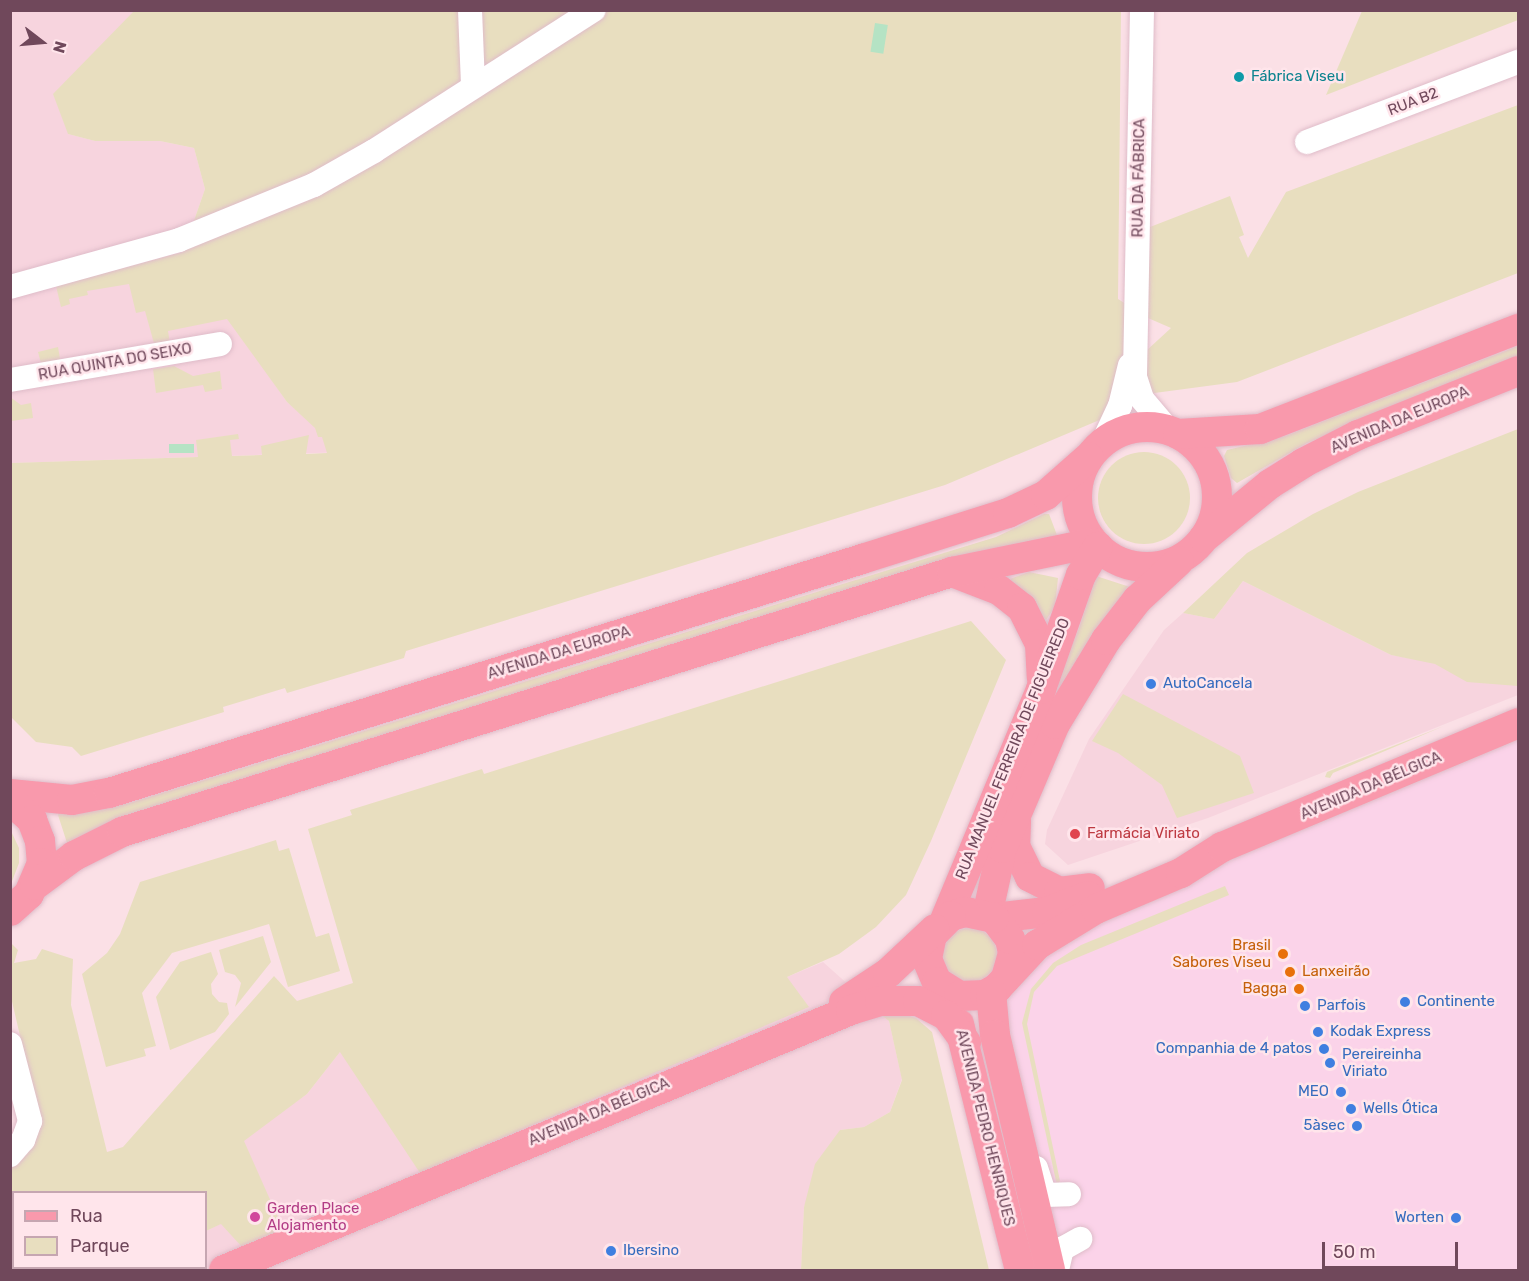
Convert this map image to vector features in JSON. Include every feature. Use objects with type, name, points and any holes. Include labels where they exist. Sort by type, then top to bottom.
[{"type":"main road","points":[[1174,433],[1208,463],[1215,483],[1216,504],[1211,524],[1192,549],[1146,567],[1126,564],[1095,545],[1081,523],[1077,500],[1079,477],[1096,449],[1140,427],[1174,433],[1260,429],[1518,329]]},
{"type":"main road","name":"AVENIDA DA EUROPA","points":[[1192,549],[1270,484],[1303,463],[1358,435],[1518,371]]},
{"type":"main road","name":"AVENIDA DA EUROPA","points":[[10,794],[72,800],[110,793],[1008,513],[1046,495],[1096,449]]},
{"type":"main road","points":[[10,911],[35,885],[74,855],[122,832],[952,572],[1095,545]]},
{"type":"main road","name":"RUA MANUEL FERREIRA DE FIGUEIREDO","points":[[942,922],[1041,689],[1081,575],[1095,545]]},
{"type":"main road","name":"RUA MANUEL FERREIRA DE FIGUEIREDO","points":[[990,917],[995,870],[1017,811],[1055,724],[1081,677],[1137,600],[1192,549]]},
{"type":"main road","points":[[952,572],[999,590],[1027,615],[1040,644],[1041,689]]},
{"type":"main road","name":"AVENIDA DA BÉLGICA","points":[[998,985],[1037,945],[1066,926],[1181,873],[1222,847],[1518,723]]},
{"type":"main road","points":[[10,800],[32,820],[40,841],[42,863],[35,885]]},
{"type":"main road","name":"AVENIDA DA BÉLGICA","points":[[1017,811],[1015,846],[1019,861],[1030,877],[1045,887],[1059,891],[1084,889],[1137,876]]},
{"type":"main road","name":"AVENIDA DA BÉLGICA","points":[[942,922],[965,912],[990,917],[1047,912],[1199,850],[1222,847]]},
{"type":"main road","points":[[942,922],[927,953],[941,985],[958,996],[972,998],[998,985],[1013,952],[1007,933],[990,917]]},
{"type":"main road","points":[[799,1028],[888,973],[942,922]]},
{"type":"main road","points":[[799,1028],[873,997],[941,985]]},
{"type":"main road","name":"AVENIDA PEDRO HENRIQUES","points":[[941,985],[966,1043],[1020,1270]]},
{"type":"main road","name":"AVENIDA PEDRO HENRIQUES","points":[[998,985],[995,1035],[1050,1270]]},
{"type":"main road","name":"AVENIDA DA BÉLGICA","points":[[224,1270],[799,1028],[870,1004],[900,999],[918,1001],[946,1015],[966,1043]]},
{"type":"street","points":[[470,10],[473,86]]},
{"type":"street","points":[[10,287],[179,240],[314,185],[374,151],[594,10]]},
{"type":"street","name":"RUA DA FÁBRICA","points":[[1133,345],[1142,10]]},
{"type":"street","name":"RUA B2","points":[[1307,142],[1518,62]]},
{"type":"street","points":[[10,271],[141,238],[179,240]]},
{"type":"street","name":"RUA QUINTA DO SEIXO","points":[[10,380],[220,344]]},
{"type":"street","points":[[1133,345],[1139,393],[1174,433]]},
{"type":"street","points":[[1096,449],[1124,395],[1133,345]]},
{"type":"street","points":[[10,1044],[30,1121],[23,1140],[10,1155]]},
{"type":"street","name":"AVENIDA PEDRO HENRIQUES","points":[[1012,1110],[1027,1128],[1041,1191],[1050,1198],[1069,1194]]},
{"type":"street","points":[[1057,1270],[1062,1249],[1080,1239]]},
{"type":"shaded area","points":[[10,11],[134,11],[68,134],[95,141],[160,141],[194,148],[205,189],[183,252],[287,402],[345,452],[11,463]]},
{"type":"shaded area","points":[[875,23],[888,25],[883,54],[870,52]]},
{"type":"shaded area","points":[[169,444],[194,444],[194,453],[169,453]]},
{"type":"shaded area","points":[[1243,581],[1391,655],[1518,676],[1518,695],[1208,818],[1068,865],[1045,844],[1047,830],[1089,739],[1164,630],[1183,613],[1214,619]]},
{"type":"shaded area","points":[[1518,740],[1518,1270],[1053,1270],[1004,1036],[1008,992],[1041,949],[1097,914]]},
{"type":"shaded area","points":[[823,962],[889,1021],[902,1079],[890,1112],[864,1127],[840,1130],[804,1207],[801,1270],[158,1269],[207,1269],[207,1230],[220,1224],[207,1191],[180,1184],[307,1094],[340,1052],[787,977]]},
{"type":"green space","points":[[134,11],[1121,11],[1118,299],[1126,304],[1122,386],[1109,416],[945,485],[406,651],[404,658],[287,693],[285,688],[223,707],[224,712],[81,756],[72,747],[36,742],[11,717],[11,463],[198,457],[196,440],[238,434],[239,439],[230,440],[232,456],[262,455],[261,446],[309,435],[306,454],[327,453],[322,437],[318,437],[315,428],[287,402],[227,319],[168,331],[170,344],[155,347],[145,311],[136,313],[129,284],[87,291],[88,295],[69,299],[70,304],[61,307],[56,286],[183,252],[205,189],[194,148],[160,141],[95,141],[68,134],[53,94]]},
{"type":"green space","points":[[1362,11],[1518,11],[1518,20],[1326,95]]},
{"type":"green space","points":[[1518,105],[1518,273],[1237,382],[1147,394],[1146,351],[1171,328],[1148,318],[1150,227],[1230,196],[1244,235],[1239,237],[1248,258],[1286,192]]},
{"type":"green space","points":[[1518,346],[1518,359],[1307,443],[1237,483],[1231,478],[1224,456],[1227,450],[1285,436]]},
{"type":"green space","points":[[58,347],[61,364],[42,367],[38,352]]},
{"type":"green space","points":[[174,366],[193,376],[220,371],[222,389],[205,392],[203,385],[156,393],[153,369]]},
{"type":"green space","points":[[10,397],[21,405],[31,403],[33,418],[11,421]]},
{"type":"green space","points":[[1518,429],[1518,686],[1467,682],[1435,664],[1391,655],[1243,581],[1214,619],[1183,613],[1247,553],[1313,514],[1358,492]]},
{"type":"green space","points":[[1144,452],[1162,456],[1177,465],[1186,480],[1190,498],[1186,516],[1177,531],[1162,540],[1144,544],[1126,540],[1111,531],[1102,516],[1098,498],[1102,480],[1111,465],[1126,456]]},
{"type":"green space","points":[[1044,514],[1049,514],[1060,543],[68,846],[58,811],[100,810],[133,802],[996,537]]},
{"type":"green space","points":[[1029,572],[1058,578],[1055,607],[1046,620],[1011,583],[1010,579]]},
{"type":"green space","points":[[1096,576],[1130,587],[978,889],[974,887],[1079,628]]},
{"type":"green space","points":[[971,621],[1006,660],[931,841],[906,895],[876,927],[839,954],[787,977],[809,1007],[420,1173],[340,1052],[307,1094],[244,1141],[284,1231],[242,1247],[221,1224],[207,1231],[207,1191],[12,1191],[12,1269],[159,1270],[11,1270],[10,1170],[27,1151],[40,1122],[11,997],[11,943],[18,950],[14,963],[36,959],[42,949],[73,959],[71,1005],[107,1152],[123,1147],[274,976],[297,1001],[353,983],[308,829],[352,815],[350,810],[482,769],[484,774]]},
{"type":"green space","points":[[1123,694],[1240,756],[1254,793],[1177,818],[1162,785],[1118,753],[1092,741]]},
{"type":"green space","points":[[1444,726],[1333,773],[1330,778],[1325,777],[1327,772]]},
{"type":"green space","points":[[11,831],[19,848],[19,863],[11,884]]},
{"type":"green space","points":[[276,840],[279,851],[289,848],[316,937],[329,933],[340,971],[288,987],[269,924],[172,953],[142,993],[156,1046],[144,1049],[146,1056],[106,1067],[82,974],[107,953],[120,934],[140,882]]},
{"type":"green space","points":[[1225,886],[1229,895],[1057,966],[1034,992],[1027,1024],[1060,1181],[1057,1186],[1022,1023],[1031,989],[1053,963],[1081,945]]},
{"type":"green space","points":[[970,928],[980,930],[989,936],[995,945],[997,955],[995,965],[989,974],[980,980],[970,982],[960,980],[951,974],[945,965],[943,955],[945,945],[951,936],[960,930]]},
{"type":"green space","points":[[263,936],[271,962],[235,1007],[241,983],[235,975],[225,972],[219,950]]},
{"type":"green space","points":[[211,952],[218,974],[211,984],[212,994],[219,1002],[227,1003],[229,1014],[215,1032],[170,1050],[156,997],[180,962]]},
{"type":"green space","points":[[888,1010],[916,1018],[932,1032],[989,1270],[801,1270],[804,1207],[815,1164],[840,1130],[864,1127],[890,1112],[902,1080],[889,1021],[876,1011]]},
{"type":"place","name":"Fábrica Viseu","points":[[1239,77]]},
{"type":"place","name":"AutoCancela","points":[[1151,684]]},
{"type":"place","name":"Farmácia Viriato","points":[[1075,834]]},
{"type":"place","name":"Brasil Sabores Viseu","points":[[1283,954]]},
{"type":"place","name":"Lanxeirão","points":[[1290,972]]},
{"type":"place","name":"Bagga","points":[[1299,989]]},
{"type":"place","name":"Continente","points":[[1405,1002]]},
{"type":"place","name":"Parfois","points":[[1305,1006]]},
{"type":"place","name":"Kodak Express","points":[[1318,1032]]},
{"type":"place","name":"Companhia de 4 patos","points":[[1324,1049]]},
{"type":"place","name":"Pereireinha Viriato","points":[[1330,1063]]},
{"type":"place","name":"MEO","points":[[1341,1092]]},
{"type":"place","name":"Wells Ótica","points":[[1351,1109]]},
{"type":"place","name":"5àsec","points":[[1357,1126]]},
{"type":"place","name":"Garden Place Alojamento","points":[[255,1217]]},
{"type":"place","name":"Worten","points":[[1456,1218]]},
{"type":"place","name":"Ibersino","points":[[611,1251]]}]
